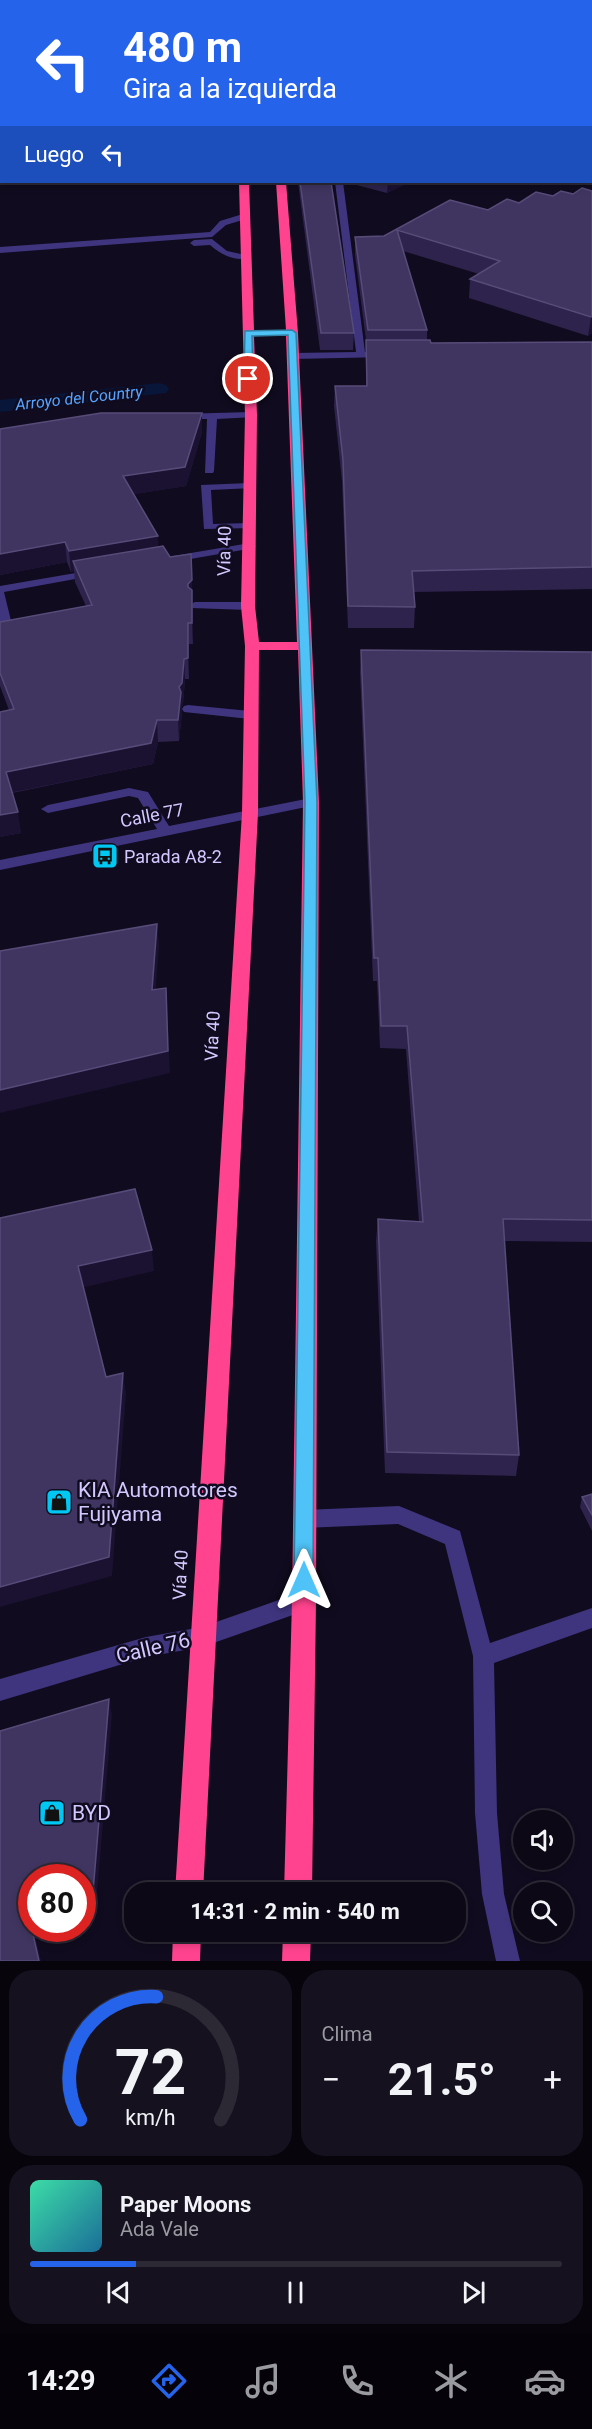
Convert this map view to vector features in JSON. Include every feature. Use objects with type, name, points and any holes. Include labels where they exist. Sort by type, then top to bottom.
[{"type":"highway","name":"Vía 40","points":[[190,1882],[250,813],[252,646],[248,606],[251,415],[244,183]]},
{"type":"highway","points":[[281,183],[292,333],[311,802],[304,1601],[298,1882]]},
{"type":"highway","points":[[248,333],[292,333]]},
{"type":"highway","points":[[252,646],[305,646]]},
{"type":"highway","points":[[186,1961],[187,1942]]},
{"type":"highway","points":[[296,1961],[297,1942]]},
{"type":"street","points":[[339,183],[361,355]]},
{"type":"street","points":[[0,258],[212,238],[223,223],[246,216]]},
{"type":"street","points":[[212,238],[224,253],[246,256]]},
{"type":"street","points":[[0,250],[187,240]]},
{"type":"street","points":[[292,356],[396,355]]},
{"type":"street","points":[[167,416],[251,415]]},
{"type":"street","points":[[209,471],[212,416]]},
{"type":"street","points":[[249,486],[206,487],[208,527],[250,526]]},
{"type":"street","points":[[164,560],[250,546]]},
{"type":"street","points":[[0,589],[105,571]]},
{"type":"street","points":[[0,594],[8,633]]},
{"type":"street","points":[[195,606],[248,606]]},
{"type":"street","points":[[188,709],[250,715]]},
{"type":"street","points":[[48,809],[129,792],[142,795],[165,830]]},
{"type":"street","name":"Calle 77","points":[[0,866],[165,830],[311,802]]},
{"type":"street","points":[[304,1519],[399,1515],[453,1538],[483,1656],[486,1813],[493,1894],[508,1961]]},
{"type":"street","name":"Calle 76","points":[[0,1690],[146,1647],[202,1637],[304,1601]]},
{"type":"street","points":[[483,1656],[592,1618]]},
{"type":"building","points":[[300,183],[331,183],[354,333],[321,333]]},
{"type":"building","points":[[582,188],[592,191],[591,317],[470,279],[500,261],[397,230],[427,330],[368,330],[355,237],[384,236],[450,200],[488,210],[507,199],[519,203],[536,192],[553,196],[561,191],[573,194]]},
{"type":"building","points":[[366,340],[430,340],[431,343],[592,342],[592,567],[412,571],[415,607],[348,606],[343,460],[335,386],[367,386]]},
{"type":"building","points":[[101,413],[202,413],[185,467],[123,476],[158,536],[69,551],[65,542],[0,554],[0,429]]},
{"type":"building","points":[[163,546],[170,557],[191,554],[192,580],[188,587],[192,590],[192,623],[188,623],[188,658],[184,659],[182,683],[179,687],[181,692],[178,720],[157,720],[151,743],[6,772],[18,812],[0,815],[0,712],[14,709],[0,673],[0,622],[92,605],[73,561]]},
{"type":"building","points":[[361,650],[592,652],[592,1220],[503,1219],[519,1455],[387,1452],[378,1219],[423,1222],[407,1026],[381,1026],[378,958],[374,958]]},
{"type":"building","points":[[157,924],[152,990],[166,988],[168,1051],[0,1090],[0,951]]},
{"type":"building","points":[[135,1189],[152,1250],[78,1266],[106,1377],[123,1373],[109,1557],[0,1587],[0,1218]]},
{"type":"building","points":[[592,1494],[592,1515],[582,1497]]},
{"type":"building","name":"BYD","points":[[109,1699],[95,1864],[18,1864],[18,1942],[35,1942],[39,1961],[0,1961],[0,1731]]},
{"type":"waterway","name":"Arroyo del Country","points":[[0,406],[159,389]]},
{"type":"place","name":"Parada A8-2","points":[[105,856]]},
{"type":"place","name":"KIA Automotores Fujiyama","points":[[59,1502]]},
{"type":"place","name":"BYD","points":[[52,1813]]},
{"type":"route","points":[[248,379],[248,333],[292,333],[311,802],[304,1580]]}]
